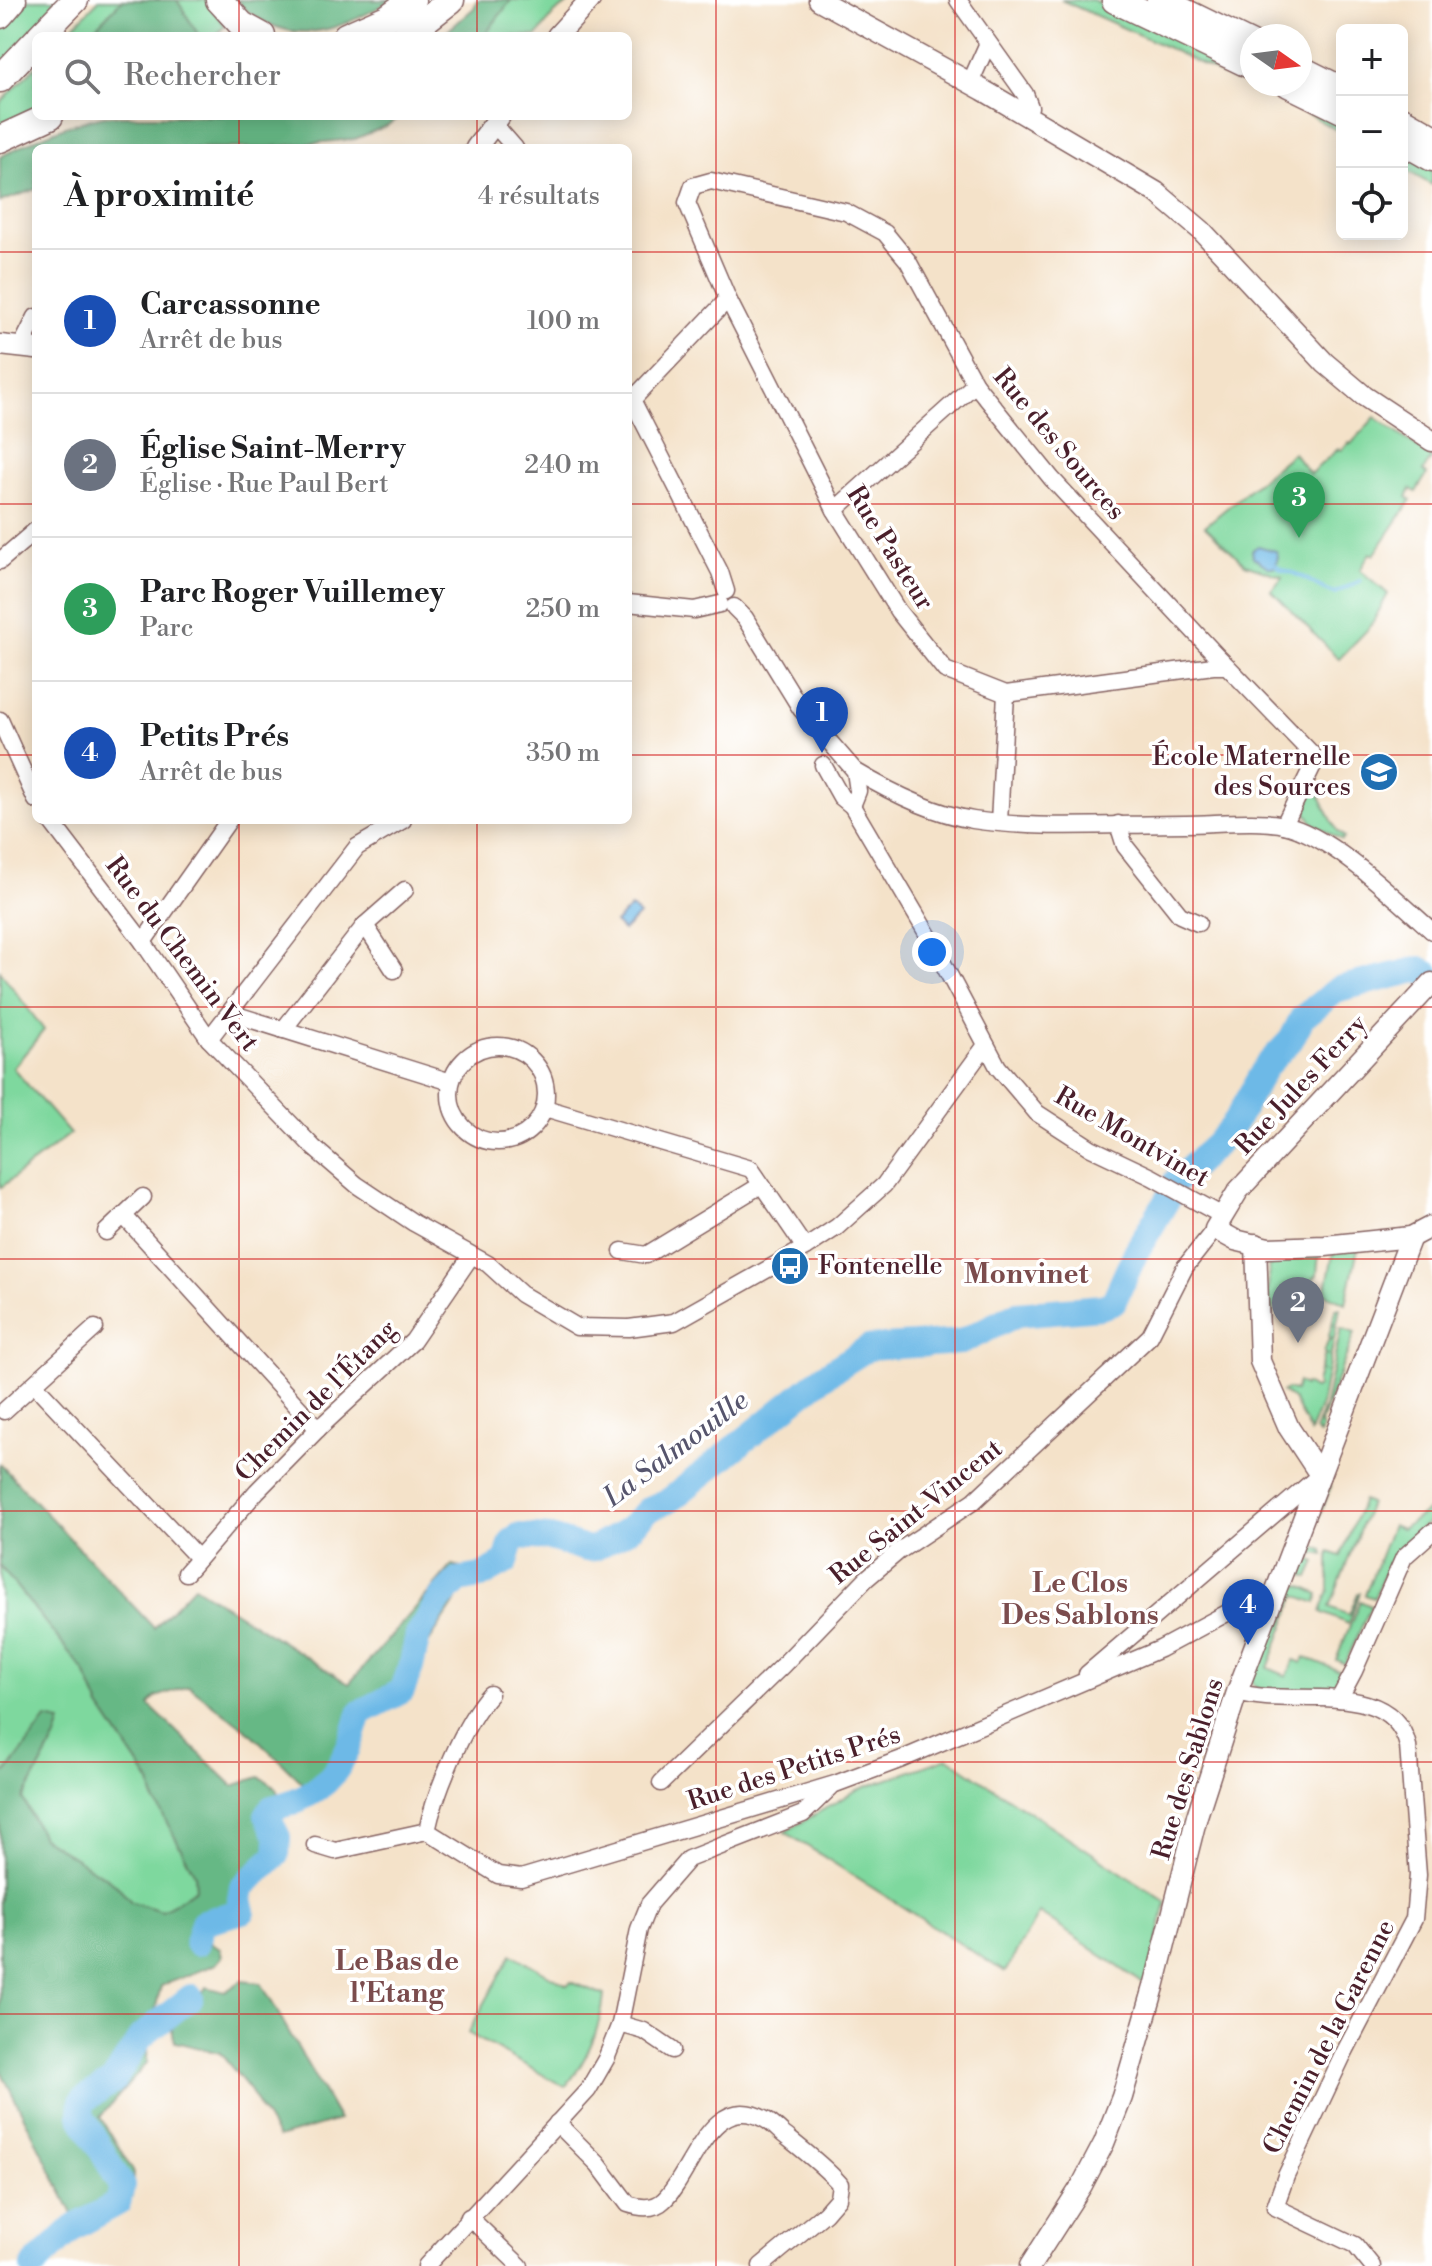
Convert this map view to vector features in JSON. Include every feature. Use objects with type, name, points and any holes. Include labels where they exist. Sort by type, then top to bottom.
[{"type":"main road","points":[[0,15],[13,0]]},
{"type":"main road","points":[[44,32],[75,0]]},
{"type":"main road","points":[[219,0],[242,25],[255,32]]},
{"type":"main road","points":[[355,32],[387,18],[412,0]]},
{"type":"main road","points":[[410,32],[451,0]]},
{"type":"main road","points":[[1115,0],[1240,60]]},
{"type":"main road","points":[[1160,0],[1188,8],[1240,38]]},
{"type":"main road","points":[[0,79],[32,45]]},
{"type":"main road","points":[[1312,75],[1336,87]]},
{"type":"main road","points":[[1312,95],[1336,107]]},
{"type":"main road","points":[[0,139],[41,120]]},
{"type":"main road","points":[[1408,123],[1432,137]]},
{"type":"main road","points":[[1408,144],[1432,158]]},
{"type":"street","points":[[561,32],[590,0]]},
{"type":"street","points":[[819,0],[970,83],[1156,192],[1202,231],[1325,363],[1364,396],[1432,441]]},
{"type":"street","points":[[958,0],[1025,94],[1030,107],[1026,115]]},
{"type":"street","points":[[970,83],[988,43]]},
{"type":"street","points":[[479,144],[497,120],[512,144]]},
{"type":"street","name":"Rue des Sources","points":[[693,186],[711,181],[846,212],[885,233],[908,261],[975,384],[1052,479],[1312,754],[1314,763],[1284,825]]},
{"type":"street","name":"Rue Pasteur","points":[[693,186],[687,203],[728,299],[835,510],[898,611],[945,670],[1006,694],[1227,666]]},
{"type":"street","points":[[632,394],[728,299]]},
{"type":"street","points":[[19,347],[32,324]]},
{"type":"street","points":[[835,510],[975,384]]},
{"type":"street","points":[[632,400],[720,572],[727,601],[745,618],[807,718],[855,771],[893,792],[944,813],[999,822],[1284,825],[1316,839],[1347,858],[1432,931]]},
{"type":"street","points":[[0,561],[32,533]]},
{"type":"street","points":[[632,603],[694,610],[727,601]]},
{"type":"street","points":[[999,822],[1006,694]]},
{"type":"street","points":[[0,720],[32,791]]},
{"type":"street","name":"Rue Montvinet","points":[[823,765],[841,797],[852,806],[928,935],[998,1067],[1037,1113],[1091,1148],[1191,1197],[1218,1222]]},
{"type":"street","points":[[852,806],[858,791],[855,771]]},
{"type":"street","name":"Rue du Chemin Vert","points":[[53,824],[143,942],[209,1039],[314,1148],[357,1185],[414,1223],[488,1264],[521,1294],[577,1327],[629,1328],[674,1322],[837,1227],[884,1185],[986,1045]]},
{"type":"street","points":[[143,942],[226,824]]},
{"type":"street","points":[[209,1039],[357,847],[396,824]]},
{"type":"street","points":[[1118,824],[1125,846],[1180,915],[1198,923]]},
{"type":"street","points":[[283,1030],[365,925],[405,890]]},
{"type":"street","points":[[365,925],[394,970]]},
{"type":"street","name":"Rue Jules Ferry","points":[[1218,1222],[1238,1191],[1432,983]]},
{"type":"street","points":[[230,1013],[451,1082]]},
{"type":"street","points":[[496,1045],[511,1047],[526,1053],[545,1077],[545,1108],[538,1123],[526,1135],[510,1141],[486,1140],[464,1128],[454,1115],[450,1099],[451,1082],[467,1056],[481,1048],[496,1045]]},
{"type":"street","points":[[545,1108],[751,1169],[805,1248]]},
{"type":"street","points":[[622,1251],[646,1255],[761,1185]]},
{"type":"street","points":[[106,1232],[143,1197]]},
{"type":"street","points":[[124,1216],[318,1429]]},
{"type":"street","points":[[1218,1222],[1235,1240],[1268,1248],[1411,1237],[1432,1226]]},
{"type":"street","name":"Rue Saint-Vincent","points":[[661,1783],[783,1665],[866,1579],[899,1551],[974,1501],[1150,1336],[1185,1267],[1218,1222]]},
{"type":"street","name":"Rue des Sablons","points":[[1030,2266],[1082,2185],[1104,2143],[1122,2097],[1154,1987],[1197,1816],[1237,1692],[1411,1237]]},
{"type":"street","points":[[1256,1244],[1260,1361],[1289,1428],[1320,1475]]},
{"type":"street","name":"Chemin de l'Étang","points":[[186,1573],[257,1491],[318,1429],[413,1341],[471,1256]]},
{"type":"street","points":[[4,1411],[95,1328]]},
{"type":"street","points":[[34,1384],[198,1558]]},
{"type":"street","name":"Rue des Petits Prés","points":[[1076,1684],[1320,1475]]},
{"type":"street","points":[[1339,1699],[1404,1557],[1432,1532]]},
{"type":"street","name":"Rue des Petits Prés","points":[[427,1831],[498,1875],[519,1878],[835,1784],[902,1759],[1160,1649],[1255,1598],[1271,1601]]},
{"type":"street","name":"Chemin de la Garenne","points":[[1237,1692],[1253,1697],[1339,1699],[1385,1711],[1404,1730],[1408,1746],[1418,1899],[1414,1919],[1336,2069],[1286,2176],[1275,2207],[1355,2245],[1372,2266]]},
{"type":"street","points":[[315,1845],[335,1851],[427,1831],[431,1811],[475,1710],[490,1694]]},
{"type":"street","points":[[426,2266],[588,2090],[606,2059],[620,2024],[642,1916],[649,1904],[688,1859],[803,1814],[835,1784]]},
{"type":"street","points":[[620,2024],[644,2031],[672,2050]]},
{"type":"street","points":[[557,2123],[598,2164],[628,2204],[649,2208],[663,2201],[712,2127],[726,2116],[745,2114],[763,2118],[826,2168],[840,2184],[838,2198],[825,2213],[761,2266]]},
{"type":"street","points":[[469,2217],[520,2266]]},
{"type":"green space","points":[[28,0],[61,0],[0,66],[0,28]]},
{"type":"green space","points":[[99,0],[122,0],[91,32],[68,32]]},
{"type":"green space","points":[[122,0],[177,0],[197,32],[91,32]]},
{"type":"green space","points":[[177,0],[207,0],[225,26],[219,32],[197,32]]},
{"type":"green space","points":[[237,0],[392,0],[347,23],[300,32],[267,23],[250,13]]},
{"type":"green space","points":[[477,0],[511,0],[487,32],[447,32],[474,8]]},
{"type":"green space","points":[[511,0],[573,0],[554,14],[540,32],[487,32]]},
{"type":"green space","points":[[1061,0],[1093,0],[1240,69],[1240,81]]},
{"type":"green space","points":[[32,70],[32,111],[0,129],[0,103]]},
{"type":"green space","points":[[1276,96],[1296,96],[1336,115],[1336,130]]},
{"type":"green space","points":[[89,120],[395,120],[355,139],[303,144],[32,144],[32,190],[0,202],[0,157]]},
{"type":"green space","points":[[1408,155],[1432,169],[1432,185],[1408,171]]},
{"type":"green space","points":[[1375,417],[1432,458],[1423,471],[1427,474],[1416,492],[1411,489],[1407,497],[1411,500],[1374,555],[1370,553],[1360,570],[1388,594],[1370,627],[1339,659],[1271,590],[1283,577],[1245,564],[1205,526],[1293,453],[1310,474],[1338,449],[1351,444]]},
{"type":"green space","points":[[1315,786],[1337,831],[1344,837],[1342,840],[1314,824],[1305,810]]},
{"type":"green space","points":[[0,971],[44,1030],[13,1068],[70,1134],[0,1188]]},
{"type":"green space","points":[[1358,1248],[1346,1303],[1325,1294],[1334,1249]]},
{"type":"green space","points":[[1319,1250],[1317,1275],[1304,1288],[1284,1285],[1270,1319],[1269,1260],[1273,1256]]},
{"type":"green space","points":[[1340,1308],[1321,1405],[1310,1432],[1293,1399],[1282,1392],[1286,1389],[1295,1391],[1298,1382],[1314,1389],[1318,1387],[1316,1384],[1324,1356],[1327,1355],[1324,1353],[1331,1339],[1328,1338],[1334,1325],[1332,1323],[1336,1309]]},
{"type":"green space","points":[[1341,1328],[1355,1333],[1320,1424],[1320,1434],[1315,1431],[1325,1405]]},
{"type":"green space","points":[[0,1464],[154,1628],[194,1586],[349,1684],[453,1565],[469,1570],[469,1581],[412,1668],[404,1694],[389,1708],[365,1715],[358,1723],[352,1765],[346,1775],[331,1785],[310,1790],[253,1735],[189,1686],[156,1697],[149,1705],[233,1786],[259,1777],[273,1785],[278,1792],[281,1808],[269,1822],[289,1842],[288,1851],[245,1890],[241,1914],[208,1933],[211,1944],[220,1949],[222,1957],[216,1964],[161,1986],[147,2063],[100,2117],[133,2171],[132,2197],[120,2212],[75,2218],[0,2069],[0,1773],[8,1771],[46,1719],[61,1722],[56,1738],[23,1799],[42,1837],[117,1885],[131,1902],[162,1911],[196,1889],[195,1874],[153,1797],[150,1782],[100,1707],[85,1672],[0,1566]]},
{"type":"green space","points":[[1328,1485],[1331,1486],[1309,1545],[1323,1550],[1324,1555],[1316,1553],[1310,1557],[1316,1562],[1309,1578],[1294,1571]]},
{"type":"green space","points":[[1363,1500],[1370,1503],[1330,1607],[1349,1615],[1360,1593],[1348,1624],[1321,1612],[1329,1590],[1329,1552],[1341,1556]]},
{"type":"green space","points":[[1432,1507],[1432,1520],[1396,1553],[1374,1598],[1365,1595],[1392,1525],[1402,1529]]},
{"type":"green space","points":[[0,1566],[85,1672],[100,1707],[150,1782],[153,1797],[195,1874],[196,1889],[162,1911],[131,1902],[117,1885],[42,1837],[23,1799],[56,1738],[46,1720],[7,1771],[0,1773]]},
{"type":"green space","points":[[1289,1581],[1319,1594],[1316,1603],[1296,1595],[1268,1668],[1287,1676],[1294,1660],[1302,1663],[1305,1657],[1342,1672],[1340,1682],[1332,1689],[1269,1690],[1256,1688],[1250,1679]]},
{"type":"green space","points":[[1360,1601],[1371,1606],[1345,1664],[1336,1660]]},
{"type":"green space","points":[[948,1758],[1166,1902],[1147,1986],[1039,1913],[1005,1972],[785,1832],[857,1790]]},
{"type":"green space","points":[[512,1954],[567,1985],[571,1982],[604,1995],[600,2020],[591,2044],[580,2067],[565,2087],[468,2033]]},
{"type":"green space","points":[[241,1981],[261,1983],[339,2120],[278,2138],[246,2085],[220,2053],[175,2042],[172,2029],[207,1987],[225,1992]]},
{"type":"water","points":[[1258,546],[1276,551],[1275,567],[1268,567],[1253,557],[1252,550]]},
{"type":"water","points":[[631,907],[639,915],[623,931],[615,923]]},
{"type":"waterway","points":[[1276,565],[1335,593],[1360,581]]},
{"type":"waterway","name":"La Salmouille","points":[[1176,1181],[1216,1145],[1235,1122],[1266,1066],[1291,1040],[1302,1018],[1338,989],[1420,969],[1429,975]]},
{"type":"waterway","name":"La Salmouille","points":[[197,1943],[203,1922],[243,1911],[240,1900],[242,1887],[277,1855],[278,1837],[267,1815],[272,1808],[307,1795],[321,1786],[341,1763],[360,1713],[402,1691],[418,1635],[440,1599],[459,1580],[481,1576],[506,1562],[512,1541],[518,1536],[550,1538],[586,1549],[595,1548],[629,1529],[649,1509],[670,1500],[824,1376],[868,1348],[961,1342],[1017,1314],[1101,1307],[1113,1303],[1136,1252],[1170,1195]]},
{"type":"waterway","name":"La Salmouille","points":[[33,2266],[73,2228],[118,2203],[122,2186],[81,2115],[82,2101],[113,2081],[141,2037],[191,1997]]},
{"type":"place","name":"Parc Roger Vuillemey","points":[[1299,538]]},
{"type":"place","name":"Carcassonne","points":[[822,753]]},
{"type":"place","name":"École Maternelle des Sources","points":[[1379,772]]},
{"type":"place","name":"Fontenelle","points":[[790,1266]]},
{"type":"place","name":"Église Saint-Merry","points":[[1298,1343]]},
{"type":"place","name":"Petits Prés","points":[[1248,1645]]},
{"type":"district","name":"Monvinet","points":[[1026,1274]]},
{"type":"district","name":"Le Clos Des Sablons","points":[[1080,1599]]},
{"type":"district","name":"Le Bas de l'Etang","points":[[397,1977]]}]
